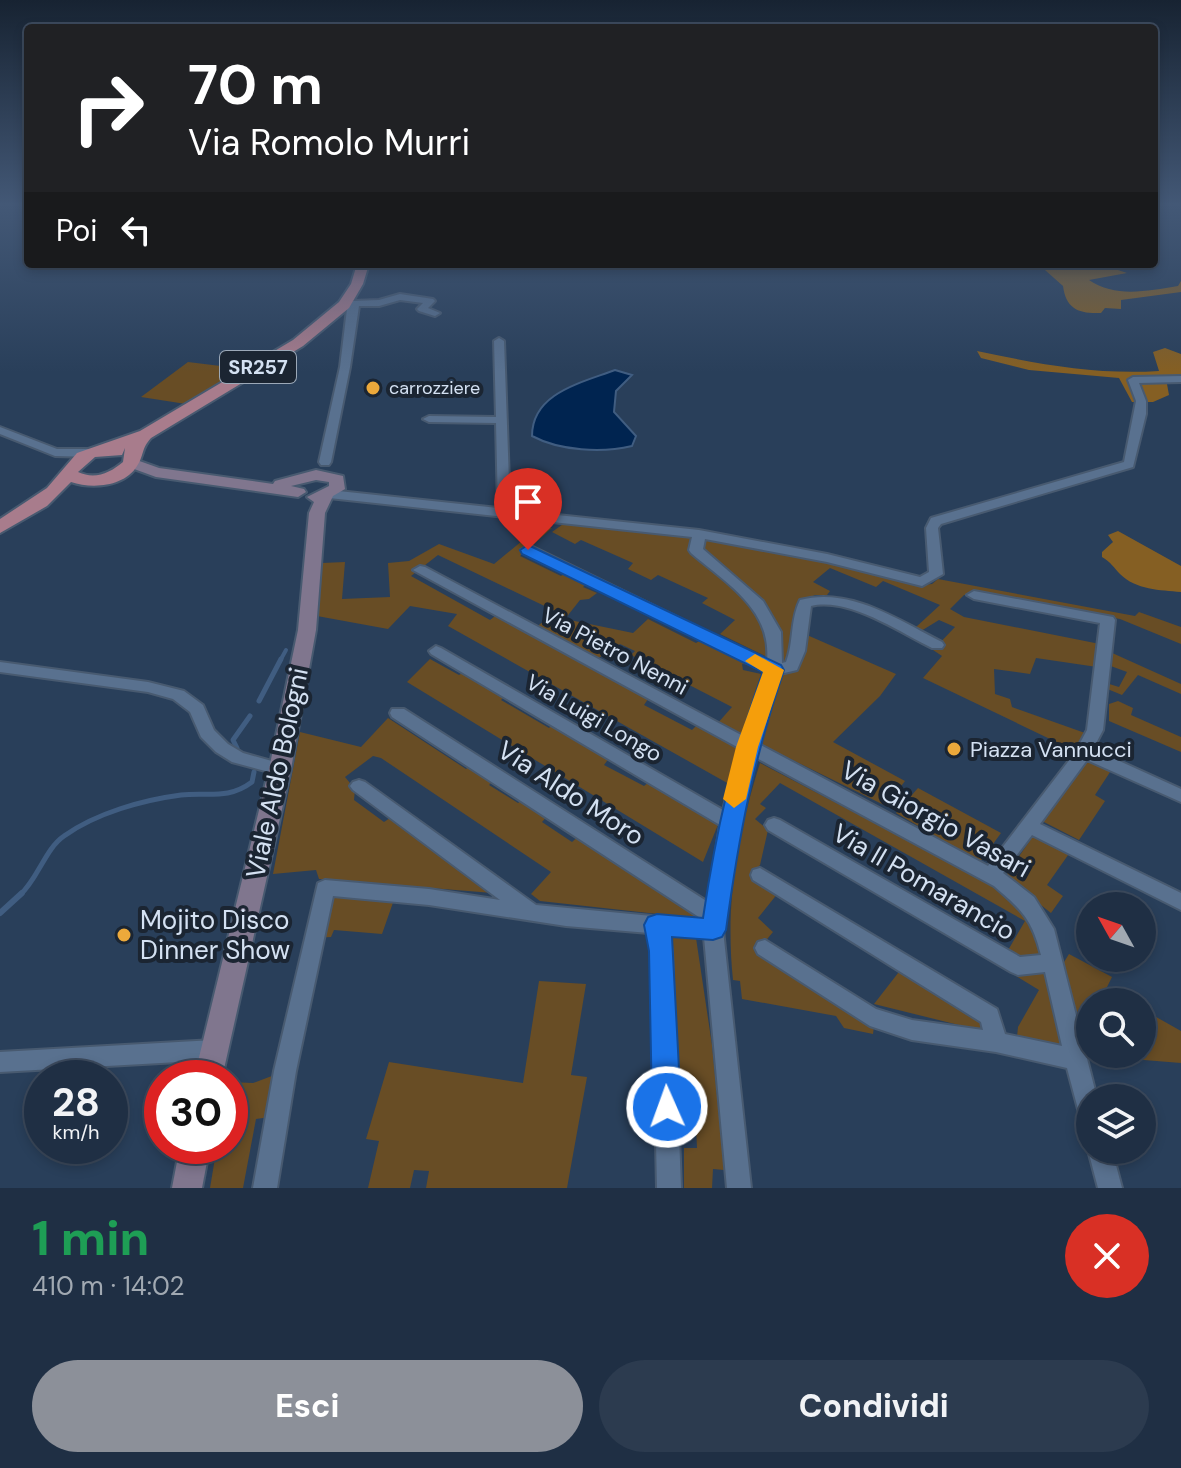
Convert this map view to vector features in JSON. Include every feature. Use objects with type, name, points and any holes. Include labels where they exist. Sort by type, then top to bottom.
[{"type":"main road","name":"SR257","points":[[46,498],[77,459],[146,434],[308,335],[344,305],[357,284],[362,268]]},
{"type":"main road","name":"SR257","points":[[0,527],[46,498],[116,476],[131,460],[134,445],[146,434]]},
{"type":"main road","points":[[98,452],[120,451],[156,472]]},
{"type":"main road","points":[[68,471],[77,479],[95,481]]},
{"type":"main road","points":[[116,476],[156,472],[265,486],[328,488]]},
{"type":"main road","points":[[303,486],[328,488]]},
{"type":"main road","name":"Viale Aldo Bologni","points":[[212,1060],[280,769],[307,630],[328,488]]},
{"type":"main road","points":[[187,1188],[192,1164]]},
{"type":"street","points":[[435,313],[422,309],[430,301],[405,297],[356,303],[352,309],[328,488],[357,496],[699,534],[827,558],[909,580],[931,580],[938,566],[932,528],[936,521],[1129,464],[1141,401],[1133,380],[1181,379]]},
{"type":"street","points":[[499,341],[504,514]]},
{"type":"street","points":[[429,419],[500,420]]},
{"type":"street","points":[[0,430],[55,452],[98,452]]},
{"type":"street","points":[[55,452],[68,471]]},
{"type":"street","points":[[699,534],[696,550],[746,591],[770,622],[776,647],[774,670],[747,747],[729,822],[714,924],[739,1188]]},
{"type":"street","points":[[528,550],[774,670],[792,666],[799,655],[798,618],[805,603],[817,598],[845,602],[937,645]]},
{"type":"street","name":"Via Pietro Nenni","points":[[420,570],[747,747]]},
{"type":"street","points":[[974,595],[1108,620],[1095,730],[1083,751],[991,876]]},
{"type":"street","name":"Via Luigi Longo","points":[[436,651],[729,822]]},
{"type":"street","points":[[0,667],[148,687],[178,695],[197,709],[207,733],[222,748],[238,758],[280,769]]},
{"type":"street","name":"Via Aldo Moro","points":[[398,713],[714,924]]},
{"type":"street","name":"Via Giorgio Vasari","points":[[747,747],[991,876],[1027,903],[1044,929],[1081,1084]]},
{"type":"street","points":[[1083,751],[1181,796]]},
{"type":"street","points":[[359,786],[530,912]]},
{"type":"street","name":"Via Il Pomarancio","points":[[774,825],[1018,966],[1052,963]]},
{"type":"street","points":[[1029,826],[1181,902]]},
{"type":"street","points":[[760,875],[990,1016],[996,1042]]},
{"type":"street","points":[[265,1188],[285,1071],[325,888],[429,897],[530,912],[657,925],[714,924]]},
{"type":"street","points":[[657,925],[662,951],[669,1188]]},
{"type":"street","points":[[765,948],[870,1017],[912,1030],[996,1042],[1074,1059]]},
{"type":"street","points":[[0,1062],[214,1050]]},
{"type":"street","points":[[1104,1164],[1110,1188]]},
{"type":"shaded area","points":[[1040,268],[1112,268],[1127,273],[1089,280],[1120,291],[1178,286],[1181,281],[1181,292],[1121,300],[1121,309],[1086,312],[1071,305],[1063,286]]},
{"type":"shaded area","points":[[1165,348],[1181,354],[1181,382],[1167,384],[1169,395],[1153,402],[1132,402],[1119,378],[1029,370],[981,358],[977,351],[1067,367],[1136,372],[1159,371],[1153,352]]},
{"type":"shaded area","points":[[188,362],[245,369],[186,404],[141,397]]},
{"type":"shaded area","points":[[566,522],[694,537],[692,550],[745,596],[756,610],[769,641],[769,658],[720,634],[735,620],[702,603],[708,598],[658,575],[651,580],[628,569],[633,563],[581,540],[575,544],[552,532]]},
{"type":"shaded area","points":[[539,527],[552,528],[520,556],[561,576],[569,570],[590,580],[583,587],[597,593],[589,599],[580,600],[565,619],[633,633],[648,619],[696,643],[706,637],[753,660],[750,665],[742,664],[743,670],[761,674],[741,736],[717,724],[732,707],[631,655],[635,651],[620,644],[591,663],[650,696],[644,705],[692,730],[700,722],[740,743],[729,784],[448,626],[457,614],[410,606],[388,629],[317,616],[322,563],[345,562],[342,599],[390,597],[388,563],[409,561],[439,544],[494,564]],"holes":[[[438,555],[556,612],[531,631],[499,613],[490,620],[411,576]]]},
{"type":"shaded area","points":[[1118,531],[1181,566],[1181,592],[1133,583],[1102,557],[1102,552],[1113,542],[1108,535]]},
{"type":"shaded area","points":[[714,538],[828,560],[922,585],[932,584],[938,579],[1135,616],[1139,612],[1181,627],[1181,644],[1120,619],[975,591],[974,595],[964,595],[950,609],[964,617],[1100,644],[1097,667],[1036,658],[1030,674],[994,669],[995,694],[1010,699],[1012,707],[1085,733],[1073,750],[923,678],[942,656],[933,650],[955,627],[939,620],[921,631],[915,628],[940,605],[883,581],[876,587],[830,568],[813,582],[830,591],[827,595],[815,595],[799,603],[789,661],[781,662],[780,642],[767,610],[746,584],[703,549],[706,540]]},
{"type":"shaded area","points":[[807,635],[896,674],[880,696],[833,742],[905,781],[886,806],[758,743],[778,673],[797,664],[805,650]]},
{"type":"shaded area","points":[[1110,652],[1181,684],[1181,694],[1138,675],[1122,695],[1105,688],[1106,683],[1119,687],[1127,672],[1108,665]]},
{"type":"shaded area","points":[[430,659],[459,675],[468,669],[508,693],[501,700],[549,728],[556,721],[612,754],[604,765],[644,786],[654,778],[721,817],[703,862],[407,682]]},
{"type":"shaded area","points":[[1118,701],[1133,708],[1131,715],[1181,737],[1181,752],[1109,721],[1109,704]]},
{"type":"shaded area","points":[[388,718],[466,769],[474,762],[497,777],[489,785],[518,803],[527,796],[551,812],[542,822],[572,842],[583,832],[697,906],[694,918],[540,901],[531,894],[551,872],[381,758],[373,756],[345,777],[355,789],[354,800],[384,822],[396,814],[505,894],[319,879],[316,870],[273,874],[300,732],[361,747]]},
{"type":"shaded area","points":[[1092,755],[1114,766],[1095,795],[1105,801],[1079,840],[1042,821]]},
{"type":"shaded area","points":[[760,763],[987,882],[1034,923],[1040,958],[1020,960],[1007,952],[1025,921],[780,783],[760,804],[766,808],[755,819],[768,830],[760,865],[751,876],[778,893],[758,918],[773,932],[759,949],[874,1026],[873,1034],[844,1028],[836,1016],[742,999],[740,981],[733,980],[732,897],[739,844]]},
{"type":"shaded area","points":[[918,788],[1001,833],[980,862],[896,813]]},
{"type":"shaded area","points":[[1037,830],[1073,848],[1047,885],[1063,896],[1051,913],[1005,877]]},
{"type":"shaded area","points":[[325,888],[396,894],[382,934],[334,930],[331,937],[314,938]]},
{"type":"shaded area","points":[[671,933],[688,933],[696,938],[712,1045],[724,1170],[713,1169],[712,1188],[684,1188],[684,1148],[697,1148],[694,1081],[681,1079],[676,1065],[667,952]]},
{"type":"shaded area","points":[[1069,954],[1076,958],[1076,972],[1103,972],[1112,977],[1106,988],[1076,988],[1076,1030],[1061,967]]},
{"type":"shaded area","points":[[902,968],[983,1017],[983,1031],[874,1004]]},
{"type":"shaded area","points":[[1045,970],[1063,1045],[1017,1037],[1018,1027],[1039,990],[1016,976],[1019,971]]},
{"type":"shaded area","points":[[539,981],[586,984],[571,1075],[587,1077],[567,1188],[426,1188],[429,1171],[414,1170],[410,1188],[368,1188],[379,1141],[366,1139],[389,1062],[523,1083]]},
{"type":"shaded area","points":[[1156,1017],[1181,1031],[1181,1063],[1156,1061]]},
{"type":"shaded area","points":[[285,1071],[277,1116],[256,1119],[248,1161],[248,1083]]},
{"type":"shaded area","points":[[214,1164],[248,1164],[243,1188],[210,1188]]},
{"type":"water","points":[[615,370],[632,375],[616,391],[614,412],[636,436],[632,446],[608,450],[581,449],[555,445],[532,436],[534,421],[549,400],[574,385]]},
{"type":"waterway","points":[[280,661],[286,650]]},
{"type":"waterway","points":[[259,701],[281,659]]},
{"type":"waterway","points":[[237,748],[233,740],[250,716]]},
{"type":"waterway","points":[[21,894],[57,842],[90,821],[151,800],[235,791],[252,782],[254,772]]},
{"type":"waterway","points":[[0,913],[21,894]]},
{"type":"slow traffic","points":[[734,799],[747,747],[774,670],[755,661]]},
{"type":"place","name":"carrozziere","points":[[373,388]]},
{"type":"place","name":"Piazza Vannucci","points":[[954,749]]},
{"type":"place","name":"Mojito Disco Dinner Show","points":[[124,935]]},
{"type":"route","points":[[528,550],[774,670],[747,747],[729,822],[713,930],[657,925],[662,951],[667,1107]]}]
